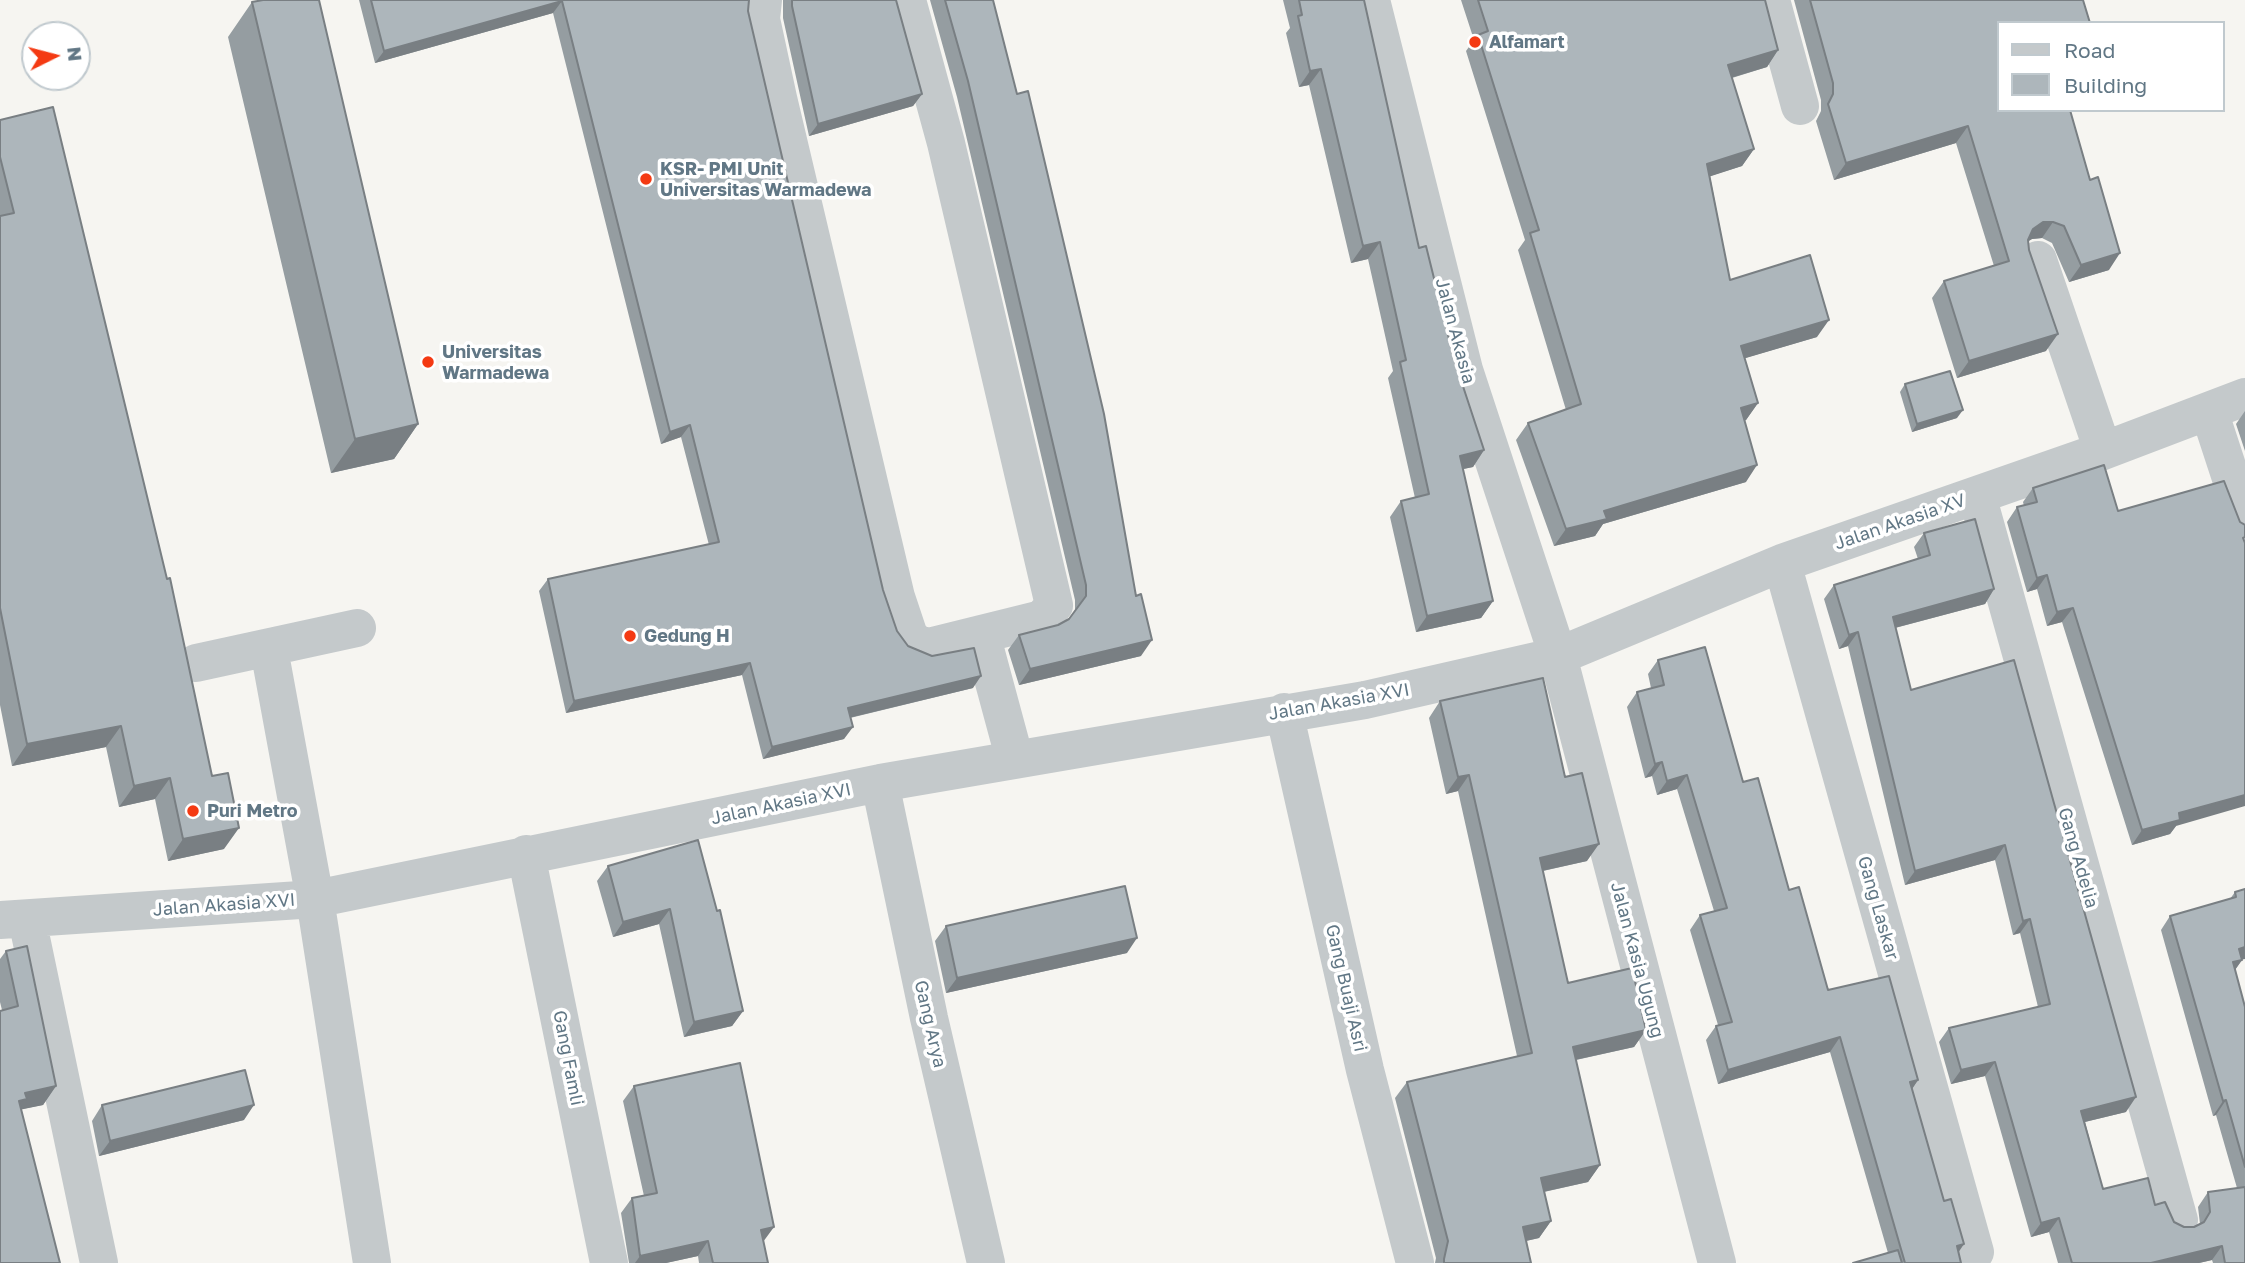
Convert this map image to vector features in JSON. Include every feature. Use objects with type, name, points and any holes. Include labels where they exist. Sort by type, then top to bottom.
[{"type":"street","points":[[763,0],[761,19],[778,98],[904,624],[917,644],[929,647],[1042,620],[1054,606],[946,143],[907,0]]},
{"type":"street","name":"Jalan Akasia","points":[[1371,0],[1464,370],[1558,656]]},
{"type":"street","points":[[1771,0],[1800,106]]},
{"type":"street","points":[[2038,260],[2104,451]]},
{"type":"street","name":"Jalan Akasia XV","points":[[1558,656],[1782,564],[2104,451],[2245,397]]},
{"type":"street","points":[[2209,411],[2245,521]]},
{"type":"street","name":"Gang Adelia","points":[[1977,495],[2179,1220]]},
{"type":"street","name":"Gang Laskar","points":[[1782,564],[1975,1252]]},
{"type":"street","points":[[196,663],[357,628]]},
{"type":"street","points":[[981,634],[1015,760]]},
{"type":"street","points":[[269,649],[315,899],[372,1263]]},
{"type":"street","name":"Jalan Akasia XVI","points":[[14,919],[315,899],[880,783],[1366,699],[1558,656]]},
{"type":"street","name":"Jalan Kasia Ugung","points":[[1558,656],[1717,1263]]},
{"type":"street","name":"Gang Buaji Asri","points":[[1284,712],[1365,1070],[1415,1263]]},
{"type":"street","name":"Gang Arya","points":[[880,783],[926,1005],[986,1263]]},
{"type":"street","name":"Gang Famli","points":[[526,854],[609,1263]]},
{"type":"street","points":[[14,919],[99,1263]]},
{"type":"building","points":[[319,0],[418,424],[355,439],[252,2]]},
{"type":"building","points":[[371,0],[749,0],[748,11],[883,590],[897,631],[908,646],[932,656],[974,648],[981,676],[848,708],[853,727],[772,747],[750,663],[574,701],[548,579],[719,542],[690,425],[670,432],[562,1],[384,51]]},
{"type":"building","points":[[792,0],[896,0],[922,94],[818,124]]},
{"type":"building","points":[[945,0],[993,0],[1017,94],[1028,91],[1104,414],[1136,596],[1141,594],[1152,640],[1030,669],[1019,635],[1058,625],[1069,619],[1086,596],[1086,585],[968,81]]},
{"type":"building","points":[[1299,0],[1364,0],[1419,248],[1426,246],[1454,359],[1484,450],[1460,456],[1493,601],[1427,616],[1401,501],[1429,494],[1400,362],[1406,360],[1380,242],[1363,246],[1321,69],[1310,71],[1298,16],[1302,15]]},
{"type":"building","points":[[1478,0],[1765,0],[1778,50],[1728,65],[1754,149],[1707,164],[1730,280],[1810,255],[1829,320],[1741,346],[1758,403],[1741,408],[1757,465],[1604,511],[1607,519],[1566,529],[1528,423],[1581,404],[1530,233],[1539,230],[1478,35],[1488,31]]},
{"type":"building","points":[[1810,0],[2083,0],[2089,21],[1996,21],[1996,112],[2071,112],[2090,180],[2098,177],[2120,253],[2081,265],[2064,226],[2043,222],[2033,229],[2028,240],[2029,250],[2058,334],[1969,361],[1944,281],[2009,261],[1968,126],[1846,163],[1828,104],[1833,94],[1833,83]]},
{"type":"building","points":[[53,107],[167,579],[170,578],[212,776],[228,773],[239,828],[183,839],[170,778],[134,786],[121,726],[27,744],[0,608],[0,216],[14,213],[0,157],[0,120]]},
{"type":"building","points":[[1950,371],[1963,410],[1917,424],[1905,384]]},
{"type":"building","points":[[2104,465],[2118,511],[2224,481],[2240,522],[2245,525],[2245,795],[2179,813],[2180,820],[2142,830],[2073,608],[2057,612],[2047,575],[2037,578],[2017,507],[2037,502],[2033,488]]},
{"type":"building","points":[[1975,519],[1994,589],[1893,617],[1911,690],[2014,660],[2136,1097],[2081,1111],[2103,1189],[2148,1178],[2155,1205],[2165,1202],[2174,1222],[2184,1227],[2194,1227],[2204,1222],[2210,1212],[2208,1192],[2245,1187],[2245,1263],[2225,1263],[2222,1246],[2151,1263],[2072,1263],[2059,1218],[2041,1223],[1995,1062],[1961,1070],[1949,1028],[2050,1004],[2030,919],[2023,921],[2005,845],[1915,871],[1858,632],[1849,635],[1834,585],[1930,555],[1924,533]]},
{"type":"building","points":[[1705,647],[1743,782],[1758,778],[1789,890],[1799,887],[1828,990],[1889,976],[1918,1080],[1910,1082],[1944,1201],[1951,1199],[1964,1244],[1957,1246],[1961,1263],[1905,1263],[1840,1037],[1728,1070],[1716,1026],[1732,1022],[1700,915],[1727,908],[1687,775],[1667,781],[1662,762],[1655,764],[1637,692],[1664,685],[1658,660]]},
{"type":"building","points":[[1543,678],[1565,777],[1582,773],[1599,844],[1540,858],[1568,983],[1632,968],[1646,1030],[1573,1047],[1600,1165],[1541,1178],[1551,1221],[1523,1227],[1531,1263],[1444,1263],[1448,1241],[1407,1082],[1532,1053],[1469,775],[1458,777],[1440,701]]},
{"type":"building","points":[[698,840],[717,911],[720,910],[743,1011],[694,1022],[670,909],[623,922],[608,866]]},
{"type":"building","points":[[1125,886],[1137,938],[957,978],[946,926]]},
{"type":"building","points":[[2245,889],[2245,947],[2239,949],[2242,960],[2233,962],[2245,1007],[2245,1167],[2226,1100],[2223,1101],[2170,916],[2236,897],[2235,892]]},
{"type":"building","points":[[27,946],[56,1086],[25,1093],[27,1099],[19,1101],[60,1263],[0,1263],[0,1011],[18,1006],[6,951]]},
{"type":"building","points":[[740,1063],[774,1227],[761,1230],[768,1263],[713,1263],[708,1241],[640,1256],[632,1198],[657,1193],[634,1086]]},
{"type":"building","points":[[245,1070],[254,1105],[110,1141],[102,1105]]},
{"type":"building","points":[[1898,1250],[1902,1263],[1853,1263]]},
{"type":"place","name":"Alfamart","points":[[1475,42]]},
{"type":"place","name":"KSR- PMI Unit Universitas Warmadewa","points":[[646,179]]},
{"type":"place","name":"Universitas Warmadewa","points":[[428,362]]},
{"type":"place","name":"Gedung H","points":[[630,636]]},
{"type":"place","name":"Puri Metro","points":[[193,811]]}]
